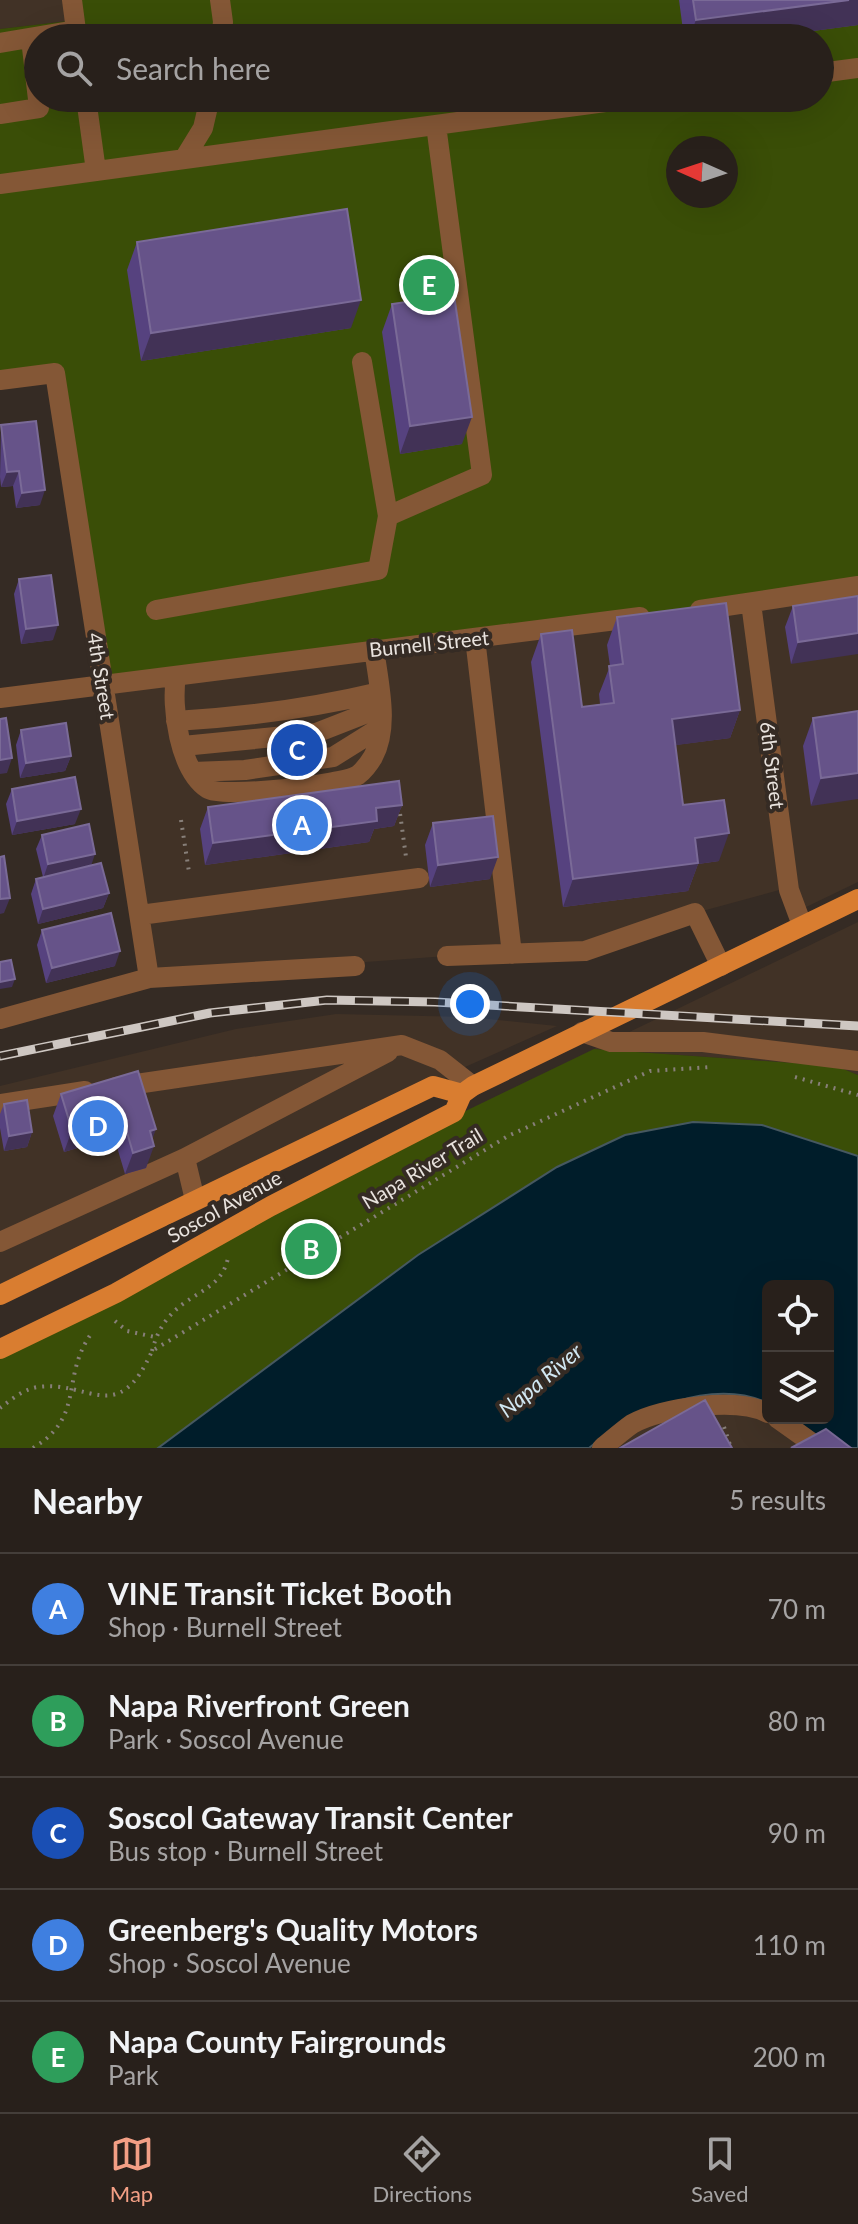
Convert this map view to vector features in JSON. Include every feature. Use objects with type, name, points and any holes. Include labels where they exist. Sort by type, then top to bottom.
[{"type":"main road","name":"Soscol Avenue","points":[[0,1349],[116,1293],[271,1206],[454,1112],[468,1090],[858,899]]},
{"type":"main road","name":"Soscol Avenue","points":[[0,1295],[433,1086],[468,1090]]},
{"type":"street","points":[[72,0],[75,24]]},
{"type":"street","points":[[220,0],[221,24]]},
{"type":"street","points":[[0,43],[24,40]]},
{"type":"street","points":[[834,71],[858,68]]},
{"type":"street","points":[[0,114],[24,110]]},
{"type":"street","points":[[88,112],[96,171]]},
{"type":"street","points":[[184,159],[203,128],[207,112]]},
{"type":"street","points":[[0,184],[532,112]]},
{"type":"street","points":[[388,516],[482,475],[436,125]]},
{"type":"street","points":[[156,610],[378,570],[388,516],[362,362]]},
{"type":"street","name":"4th Street","points":[[0,380],[55,373],[149,978]]},
{"type":"street","name":"Burnell Street","points":[[0,698],[374,648],[667,614],[858,586]]},
{"type":"street","name":"6th Street","points":[[751,603],[789,890],[802,925]]},
{"type":"street","points":[[475,638],[512,954]]},
{"type":"street","points":[[176,676],[172,704],[183,746],[193,772],[209,790],[222,794],[356,776],[373,758],[380,709],[374,648]]},
{"type":"street","points":[[176,721],[235,717],[332,703],[380,709]]},
{"type":"street","points":[[183,746],[316,733],[380,709]]},
{"type":"street","points":[[140,915],[414,878]]},
{"type":"street","points":[[447,956],[585,951],[695,913],[721,966]]},
{"type":"street","points":[[0,1019],[149,978],[355,966]]},
{"type":"street","points":[[582,1032],[611,1042],[703,1042],[858,1061]]},
{"type":"street","points":[[0,1104],[402,1045],[440,1060],[468,1090]]},
{"type":"street","points":[[0,1242],[185,1158],[402,1045]]},
{"type":"street","points":[[185,1158],[195,1200]]},
{"type":"street","points":[[602,1448],[634,1423],[718,1403],[742,1405],[762,1411]]},
{"type":"street","points":[[785,1424],[819,1448]]},
{"type":"path","points":[[399,802],[414,878]]},
{"type":"path","points":[[181,820],[189,872]]},
{"type":"path","name":"Napa River Trail","points":[[0,1408],[35,1387],[98,1396],[121,1391],[145,1368],[152,1351],[508,1136],[650,1071],[721,1066]]},
{"type":"path","points":[[789,1075],[858,1095]]},
{"type":"path","points":[[152,1351],[160,1326],[174,1308],[220,1279],[228,1258]]},
{"type":"path","points":[[115,1321],[127,1331],[156,1338]]},
{"type":"path","points":[[33,1448],[62,1423],[76,1360],[91,1334]]},
{"type":"shaded area","points":[[0,0],[65,0],[68,21],[0,29]]},
{"type":"shaded area","points":[[858,586],[858,882],[802,909],[794,886],[695,913],[585,951],[447,956],[149,978],[103,683]]},
{"type":"shaded area","points":[[858,922],[858,1075],[836,1066],[594,1049]]},
{"type":"shaded area","points":[[336,1014],[469,1017],[557,1026],[465,1067],[433,1086],[0,1295],[0,1086],[236,1029]]},
{"type":"shaded area","points":[[742,1405],[762,1416],[762,1424],[776,1424],[819,1448],[602,1448],[634,1423]]},
{"type":"green space","points":[[65,0],[858,0],[858,586],[103,683],[55,373],[0,380],[0,29],[24,26],[24,112],[834,112],[834,24],[42,24],[68,21]]},
{"type":"green space","points":[[594,1049],[836,1066],[858,1075],[858,1156],[762,1125],[625,1135],[557,1168],[418,1255],[158,1448],[0,1448],[0,1349],[449,1119]]},
{"type":"water","name":"Napa River","points":[[693,1122],[762,1125],[858,1156],[858,1448],[831,1448],[801,1424],[834,1424],[834,1280],[762,1280],[762,1401],[723,1394],[674,1402],[628,1422],[589,1448],[158,1448],[418,1255],[557,1167],[625,1135]]},
{"type":"building","points":[[693,0],[849,0],[696,20]]},
{"type":"building","points":[[347,209],[361,300],[151,333],[137,242]]},
{"type":"building","points":[[454,295],[472,417],[410,426],[392,304]]},
{"type":"building","points":[[36,421],[45,490],[22,493],[19,471],[7,472],[1,425]]},
{"type":"building","points":[[51,575],[58,625],[26,629],[19,579]]},
{"type":"building","points":[[858,596],[858,633],[798,642],[793,606]]},
{"type":"building","points":[[726,603],[740,710],[672,719],[683,805],[724,800],[729,833],[695,838],[698,863],[573,879],[541,634],[572,630],[582,707],[614,703],[609,666],[623,664],[617,617]]},
{"type":"building","points":[[858,711],[858,773],[821,778],[813,718]]},
{"type":"building","points":[[6,718],[12,758],[0,760],[0,719]]},
{"type":"building","points":[[66,723],[71,756],[26,763],[21,730]]},
{"type":"building","points":[[75,777],[81,809],[17,821],[12,789]]},
{"type":"building","points":[[399,781],[402,805],[376,808],[377,821],[213,843],[208,807]]},
{"type":"building","points":[[493,816],[498,857],[438,865],[433,823]]},
{"type":"building","points":[[89,824],[95,854],[48,864],[42,835]]},
{"type":"building","points":[[4,856],[10,898],[0,899],[0,857]]},
{"type":"building","points":[[101,863],[109,893],[43,909],[36,879]]},
{"type":"building","points":[[111,913],[120,951],[52,968],[42,930]]},
{"type":"building","points":[[11,960],[15,979],[0,982],[0,962]]},
{"type":"building","points":[[138,1071],[156,1129],[150,1131],[154,1146],[133,1153],[122,1115],[72,1130],[61,1094]]},
{"type":"building","points":[[27,1100],[32,1132],[9,1136],[4,1104]]},
{"type":"building","points":[[705,1400],[732,1448],[620,1448]]},
{"type":"building","points":[[826,1429],[851,1448],[791,1448]]},
{"type":"railway","points":[[0,1056],[210,1013],[327,1000],[435,1002],[858,1026]]},
{"type":"place","name":"Napa County Fairgrounds","points":[[429,285]]},
{"type":"place","name":"Soscol Gateway Transit Center","points":[[297,750]]},
{"type":"place","name":"VINE Transit Ticket Booth","points":[[302,825]]},
{"type":"place","name":"Greenberg's Quality Motors","points":[[98,1126]]},
{"type":"place","name":"Napa Riverfront Green","points":[[311,1249]]}]
